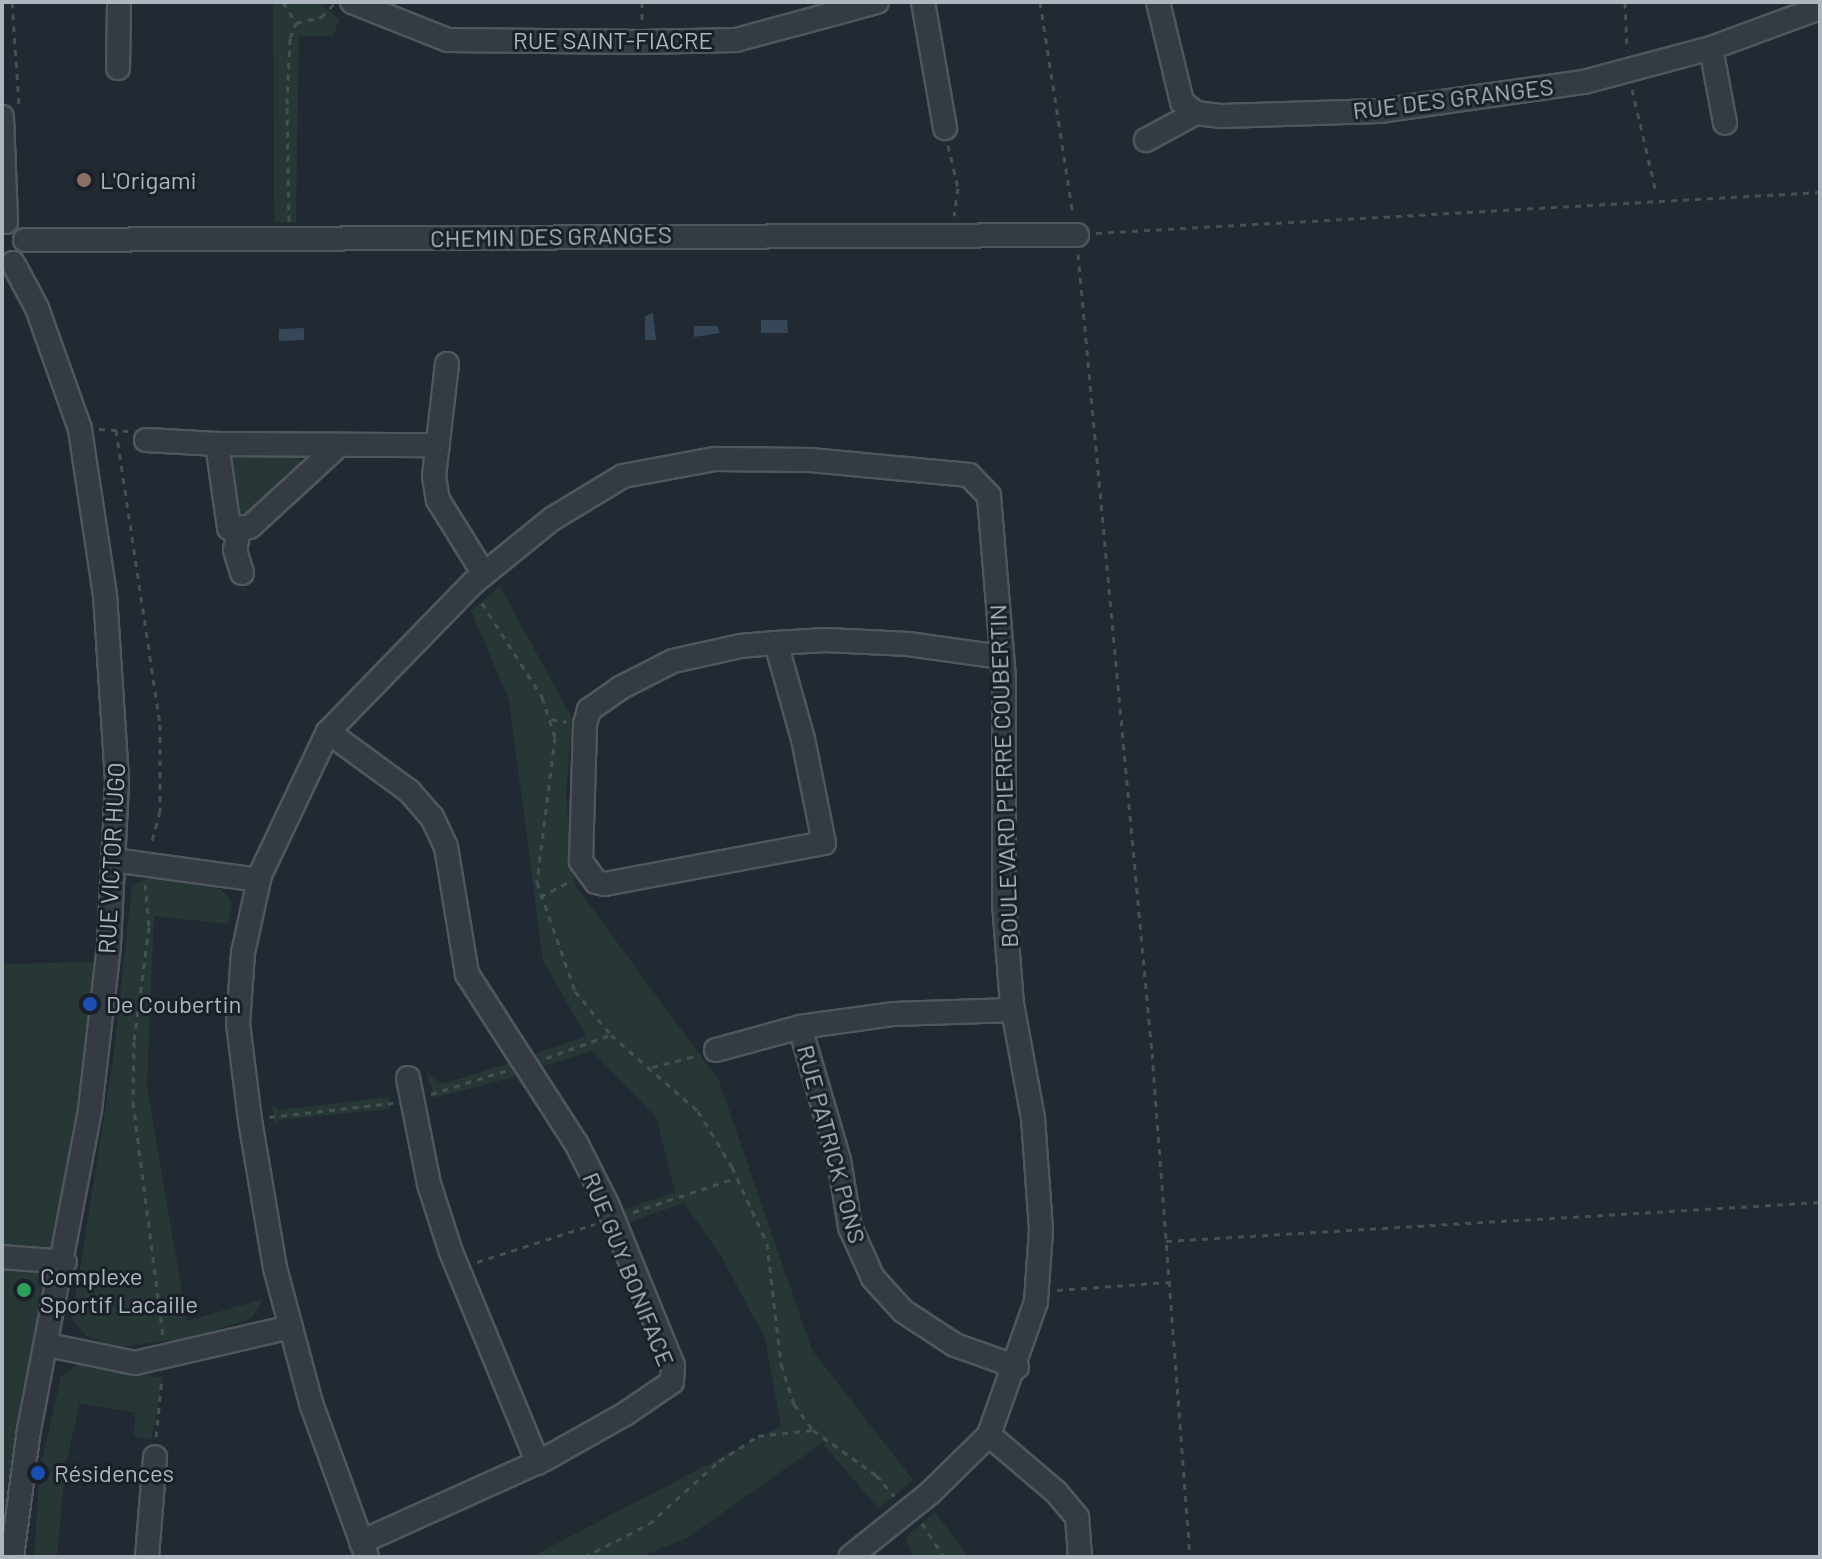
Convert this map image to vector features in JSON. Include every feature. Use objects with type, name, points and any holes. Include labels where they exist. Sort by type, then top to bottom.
[{"type":"street","points":[[118,68],[119,2]]},
{"type":"street","name":"RUE SAINT-FIACRE","points":[[352,2],[448,40],[642,42],[736,40],[877,2]]},
{"type":"street","points":[[923,2],[945,128]]},
{"type":"street","points":[[1146,140],[1196,113],[1182,102],[1158,2]]},
{"type":"street","name":"RUE DES GRANGES","points":[[1196,113],[1379,111],[1629,70],[1711,48],[1820,8]]},
{"type":"street","points":[[1711,48],[1725,123]]},
{"type":"street","points":[[7,263],[25,240],[19,228],[4,222],[10,113]]},
{"type":"street","name":"CHEMIN DES GRANGES","points":[[25,240],[1077,235]]},
{"type":"street","name":"RUE VICTOR HUGO","points":[[7,263],[42,321],[80,429],[114,690],[113,860],[99,1041],[65,1262],[29,1430],[12,1557]]},
{"type":"street","points":[[447,364],[438,445],[438,500],[476,581]]},
{"type":"street","points":[[146,440],[217,444],[438,445]]},
{"type":"street","points":[[217,444],[229,528],[239,531]]},
{"type":"street","points":[[242,573],[235,550],[239,531],[295,489],[338,446]]},
{"type":"street","name":"BOULEVARD PIERRE COUBERTIN","points":[[364,1550],[311,1403],[291,1327],[250,1120],[238,1024],[243,953],[259,880],[328,732],[476,581],[552,519],[623,476],[715,459],[810,460],[969,475],[989,496],[1002,657],[1003,887],[1013,1010],[1033,1118],[1041,1230],[1037,1291],[1017,1367],[989,1435],[908,1512],[850,1557]]},
{"type":"street","points":[[776,643],[803,739],[824,843],[605,884],[585,873],[582,762],[589,710],[673,661],[776,643],[908,644],[1002,657]]},
{"type":"street","points":[[328,732],[409,791],[432,817],[446,847],[467,974],[527,1064]]},
{"type":"street","points":[[113,860],[259,880]]},
{"type":"street","name":"RUE PATRICK PONS","points":[[716,1050],[800,1027],[894,1014],[1013,1010]]},
{"type":"street","name":"RUE PATRICK PONS","points":[[800,1027],[839,1160],[850,1227],[873,1278],[903,1311],[955,1345],[1017,1367]]},
{"type":"street","name":"RUE GUY BONIFACE","points":[[364,1550],[538,1463],[672,1382],[673,1366],[607,1204],[527,1064]]},
{"type":"street","points":[[410,1088],[429,1184],[451,1252],[538,1463]]},
{"type":"street","points":[[2,1257],[65,1262]]},
{"type":"street","points":[[48,1345],[135,1363],[291,1327]]},
{"type":"street","points":[[989,1435],[1056,1492],[1077,1517],[1080,1557]]},
{"type":"street","points":[[147,1557],[155,1457]]},
{"type":"path","points":[[10,113],[12,2]]},
{"type":"path","points":[[283,2],[296,23]]},
{"type":"path","points":[[296,23],[321,17],[335,2]]},
{"type":"path","points":[[1040,2],[1077,235],[1166,1241],[1190,1557]]},
{"type":"path","points":[[1625,2],[1629,70],[1655,188]]},
{"type":"path","points":[[290,238],[285,185],[291,132],[290,38],[296,23]]},
{"type":"path","points":[[945,128],[958,202],[947,235]]},
{"type":"path","points":[[1077,235],[1820,192]]},
{"type":"path","points":[[80,429],[139,432],[146,440]]},
{"type":"path","points":[[116,430],[160,724],[160,811],[148,865],[149,927],[137,1014],[133,1102],[164,1358],[155,1457]]},
{"type":"path","points":[[476,581],[542,697],[555,737],[537,882],[575,991],[611,1035],[652,1067],[698,1111],[752,1207],[771,1260],[789,1395],[813,1430],[876,1475],[908,1512],[920,1520],[944,1557]]},
{"type":"path","points":[[540,897],[585,873]]},
{"type":"path","points":[[250,1120],[527,1064],[611,1035]]},
{"type":"path","points":[[652,1067],[716,1050]]},
{"type":"path","points":[[1166,1241],[1820,1202]]},
{"type":"path","points":[[1037,1291],[1169,1282]]},
{"type":"path","points":[[584,1557],[649,1524],[707,1471],[758,1436],[813,1430]]},
{"type":"shaded area","points":[[273,2],[320,2],[339,20],[333,36],[299,36],[296,223],[274,222]]},
{"type":"shaded area","points":[[233,454],[292,454],[304,464],[245,518],[239,515],[229,458]]},
{"type":"shaded area","points":[[500,586],[572,718],[566,796],[575,885],[719,1081],[812,1350],[913,1480],[879,1509],[822,1443],[687,1538],[640,1557],[531,1557],[781,1426],[765,1339],[721,1256],[684,1203],[626,1223],[621,1210],[675,1192],[656,1117],[592,1051],[537,1068],[530,1056],[586,1036],[543,961],[509,700],[471,611]]},
{"type":"shaded area","points":[[149,877],[214,885],[228,895],[232,906],[228,924],[154,916],[147,1086],[187,1321],[263,1299],[252,1318],[196,1337],[120,1347],[86,1336],[72,1319],[112,1066],[132,886]]},
{"type":"shaded area","name":"Complexe Sportif Lacaille","points":[[95,962],[78,1136],[15,1444],[2,1557],[2,964]]},
{"type":"shaded area","points":[[510,1063],[518,1076],[435,1098],[426,1071],[442,1084]]},
{"type":"shaded area","points":[[389,1097],[391,1109],[280,1120],[275,1126],[272,1105],[279,1110]]},
{"type":"shaded area","points":[[80,1363],[163,1378],[151,1440],[134,1436],[135,1413],[80,1403],[65,1468],[57,1557],[34,1557],[40,1469],[61,1376]]},
{"type":"shaded area","points":[[935,1512],[969,1557],[912,1557],[906,1537]]},
{"type":"water","points":[[653,313],[656,340],[645,340],[645,316]]},
{"type":"water","points":[[761,320],[787,320],[788,333],[761,333]]},
{"type":"water","points":[[694,326],[717,326],[720,333],[694,337]]},
{"type":"water","points":[[304,328],[304,340],[279,341],[279,329]]},
{"type":"place","name":"L'Origami","points":[[84,180]]},
{"type":"place","name":"De Coubertin","points":[[90,1004]]},
{"type":"place","name":"Complexe Sportif Lacaille","points":[[24,1290]]},
{"type":"place","name":"Résidences","points":[[38,1473]]}]
